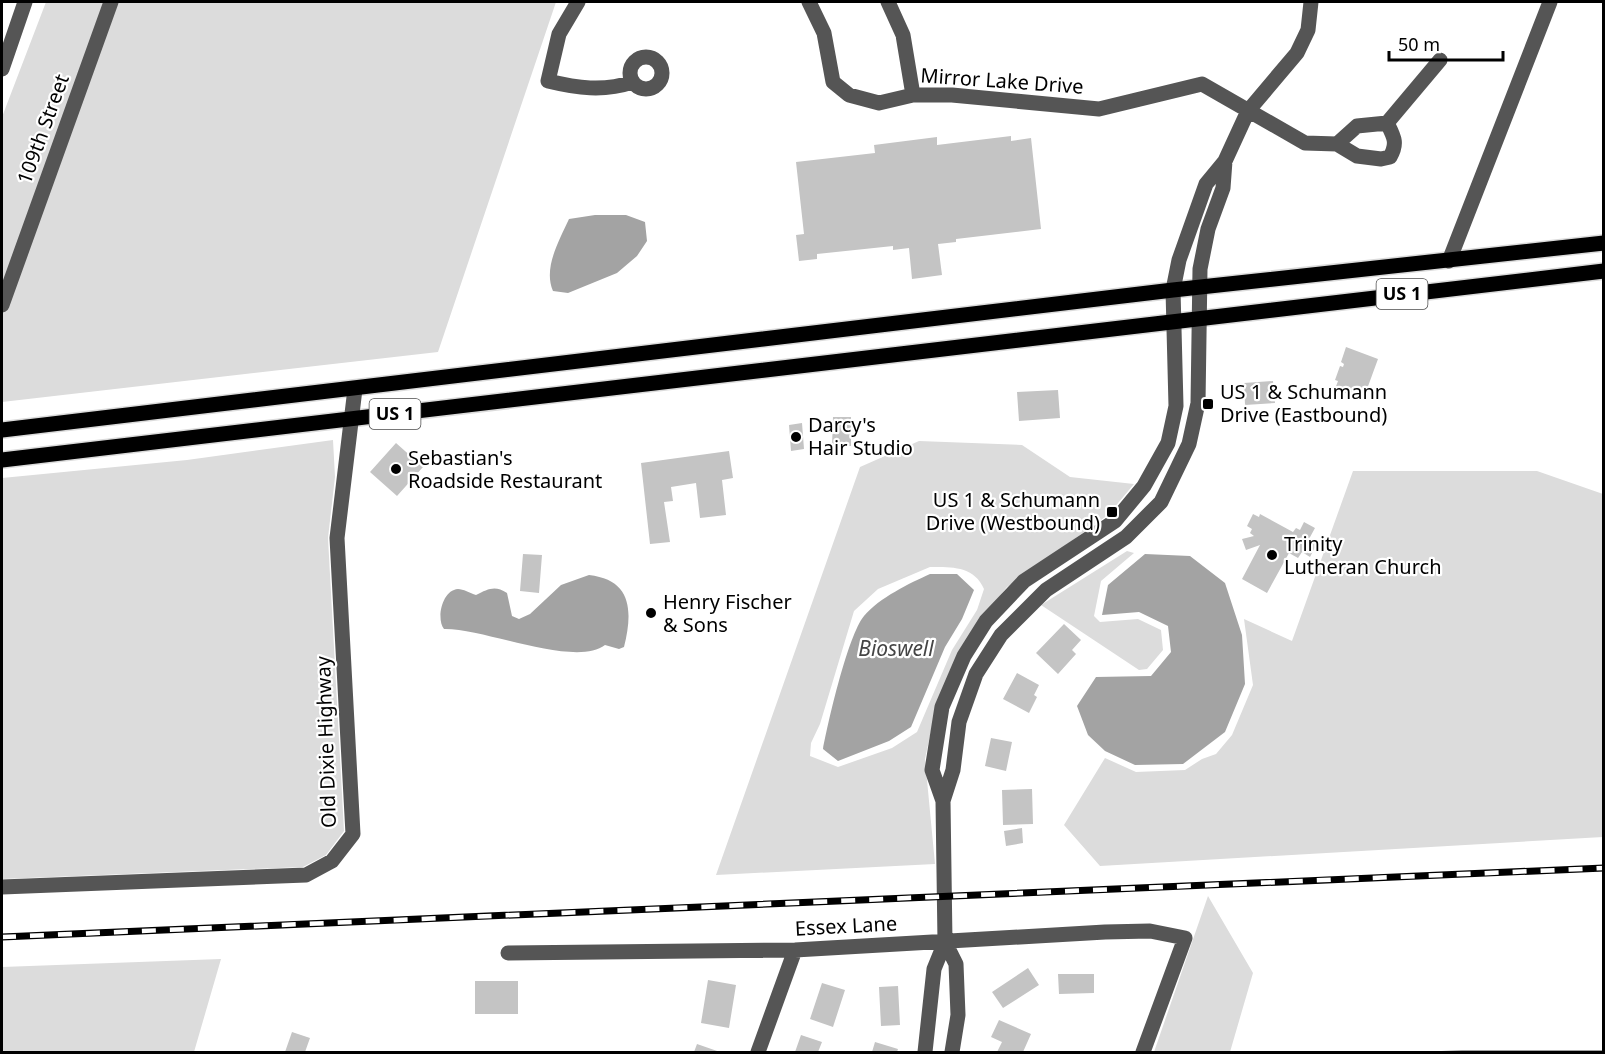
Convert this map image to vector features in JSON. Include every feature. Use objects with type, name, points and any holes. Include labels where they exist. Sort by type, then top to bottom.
[{"type":"main road","name":"US 1","points":[[2,430],[1173,291],[1604,243]]},
{"type":"main road","name":"US 1","points":[[2,460],[1172,320],[1604,271]]},
{"type":"street","points":[[2,69],[25,2]]},
{"type":"street","name":"109th Street","points":[[2,305],[111,2]]},
{"type":"street","points":[[578,2],[570,11],[559,34],[548,81],[595,90],[615,89],[633,82]]},
{"type":"street","name":"Mirror Lake Drive","points":[[809,2],[824,33],[834,82],[849,95],[879,103],[913,95],[952,95],[1099,109],[1202,84],[1305,144],[1337,144]]},
{"type":"street","points":[[888,2],[903,35],[913,95]]},
{"type":"street","points":[[943,801],[932,771],[942,707],[964,656],[986,621],[1024,581],[1114,521],[1125,510],[1144,486],[1168,443],[1176,406],[1172,320],[1173,291],[1179,260],[1206,184],[1225,162],[1248,111],[1298,53],[1308,30],[1311,2]]},
{"type":"street","points":[[1449,261],[1550,2]]},
{"type":"street","points":[[1387,123],[1395,137],[1395,147],[1390,157],[1381,159],[1357,156],[1337,144],[1358,126],[1387,123],[1440,60]]},
{"type":"street","points":[[925,1053],[933,969],[945,942],[943,801],[953,770],[959,723],[965,703],[976,674],[1001,635],[1046,590],[1125,537],[1161,502],[1189,444],[1198,403],[1200,268],[1208,229],[1223,188],[1225,162]]},
{"type":"street","name":"Old Dixie Highway","points":[[2,887],[306,875],[332,861],[353,834],[337,538],[355,389]]},
{"type":"street","name":"Essex Lane","points":[[508,953],[795,950],[1150,931],[1185,938],[1143,1053]]},
{"type":"street","points":[[945,942],[956,964],[958,1015],[952,1053]]},
{"type":"street","points":[[758,1053],[795,950]]},
{"type":"shaded area","points":[[46,2],[556,2],[438,352],[2,402],[2,117]]},
{"type":"shaded area","points":[[333,440],[335,477],[328,538],[344,831],[326,855],[303,867],[2,879],[2,478],[187,460]]},
{"type":"shaded area","points":[[919,441],[1022,445],[1070,477],[1134,484],[1108,515],[1007,587],[972,630],[937,703],[925,759],[935,864],[716,875],[860,467]],"holes":[[[930,567],[962,569],[980,581],[984,589],[977,610],[952,650],[917,732],[892,748],[838,767],[810,756],[811,743],[820,724],[854,611],[878,589]]]},
{"type":"shaded area","points":[[1353,471],[1537,471],[1603,494],[1603,837],[1100,866],[1064,825],[1105,758],[1136,772],[1185,770],[1202,759],[1216,754],[1232,735],[1253,685],[1244,619],[1292,641]]},
{"type":"shaded area","points":[[1127,551],[1134,553],[1101,581],[1094,616],[1100,622],[1138,619],[1161,630],[1163,650],[1147,669],[1139,670],[1041,605]]},
{"type":"shaded area","points":[[1208,896],[1253,973],[1230,1052],[1154,1052]]},
{"type":"shaded area","points":[[221,959],[194,1052],[2,1052],[2,967]]},
{"type":"water","points":[[595,215],[626,215],[645,222],[647,241],[637,256],[617,273],[568,293],[553,291],[550,282],[551,264],[569,219]]},
{"type":"water","points":[[1145,554],[1190,556],[1225,583],[1242,635],[1245,684],[1225,732],[1183,764],[1135,765],[1105,751],[1088,735],[1077,706],[1096,677],[1151,676],[1171,652],[1168,626],[1139,612],[1102,615],[1108,585]]},
{"type":"water","name":"Bioswell","points":[[930,574],[957,574],[974,590],[962,619],[945,647],[911,727],[889,741],[838,761],[823,749],[839,679],[858,626],[870,609],[886,597]]},
{"type":"water","points":[[589,575],[614,583],[626,599],[628,621],[624,647],[619,649],[605,645],[591,651],[573,652],[551,650],[482,634],[444,629],[442,624],[441,612],[444,599],[452,591],[458,589],[476,595],[491,589],[499,589],[507,593],[512,616],[519,619],[530,614],[561,585]]},
{"type":"water","points":[[1603,1050],[1604,1052],[1421,1052]]},
{"type":"building","points":[[1011,136],[1011,141],[1031,138],[1041,229],[956,239],[956,242],[938,244],[942,275],[912,279],[909,248],[893,250],[893,246],[817,254],[817,259],[799,261],[796,235],[804,234],[796,162],[875,153],[874,145],[937,137],[937,145]]},
{"type":"building","points":[[1346,347],[1378,359],[1363,400],[1335,389],[1338,381],[1335,380],[1340,366],[1343,367],[1344,364],[1341,362]]},
{"type":"building","points":[[1273,381],[1275,403],[1245,405],[1244,383]]},
{"type":"building","points":[[1058,390],[1060,418],[1019,421],[1017,392]]},
{"type":"building","points":[[833,417],[851,417],[851,446],[832,446]]},
{"type":"building","name":"Darcy's Hair Studio","points":[[802,423],[804,449],[791,451],[789,425]]},
{"type":"building","name":"Sebastian's Roadside Restaurant","points":[[396,443],[423,467],[397,496],[370,472]]},
{"type":"building","points":[[729,451],[733,478],[722,480],[726,515],[700,518],[696,483],[671,487],[673,501],[664,502],[670,542],[650,544],[641,463]]},
{"type":"building","name":"Trinity Lutheran Church","points":[[1253,514],[1259,517],[1260,514],[1293,532],[1296,528],[1300,530],[1304,522],[1315,528],[1309,539],[1317,543],[1310,557],[1302,552],[1298,558],[1289,553],[1267,593],[1242,579],[1260,545],[1246,550],[1242,539],[1254,536],[1250,533],[1252,529],[1247,526]]},
{"type":"building","points":[[523,554],[542,555],[539,593],[520,591]]},
{"type":"building","points":[[1064,624],[1081,640],[1072,650],[1076,654],[1058,674],[1036,653]]},
{"type":"building","points":[[1017,673],[1039,685],[1034,695],[1037,697],[1029,713],[1003,699]]},
{"type":"building","points":[[991,738],[1012,742],[1006,771],[985,766]]},
{"type":"building","points":[[1032,789],[1033,824],[1003,825],[1002,790]]},
{"type":"building","points":[[1022,828],[1023,843],[1006,846],[1004,831]]},
{"type":"building","points":[[1028,968],[1039,985],[1003,1008],[992,992]]},
{"type":"building","points":[[1058,974],[1094,974],[1094,993],[1059,994]]},
{"type":"building","points":[[708,980],[736,985],[729,1028],[701,1023]]},
{"type":"building","points":[[475,981],[518,981],[518,1014],[475,1014]]},
{"type":"building","points":[[822,983],[845,990],[833,1027],[810,1019]]},
{"type":"building","points":[[898,986],[900,1025],[881,1026],[879,987]]},
{"type":"building","points":[[999,1020],[1031,1034],[1023,1052],[997,1052],[1002,1042],[991,1037]]},
{"type":"building","points":[[292,1032],[310,1038],[305,1052],[285,1052]]},
{"type":"building","points":[[801,1035],[822,1042],[818,1052],[795,1052]]},
{"type":"building","points":[[875,1042],[898,1049],[897,1052],[872,1052]]},
{"type":"building","points":[[697,1044],[720,1052],[694,1052]]},
{"type":"railway","points":[[2,937],[1604,868]]},
{"type":"place","name":"US 1 & Schumann Drive (Eastbound)","points":[[1208,404]]},
{"type":"place","name":"Darcy's Hair Studio","points":[[796,437]]},
{"type":"place","name":"Sebastian's Roadside Restaurant","points":[[396,469]]},
{"type":"place","name":"US 1 & Schumann Drive (Westbound)","points":[[1112,512]]},
{"type":"place","name":"Trinity Lutheran Church","points":[[1272,555]]},
{"type":"place","name":"Henry Fischer & Sons","points":[[651,613]]}]
